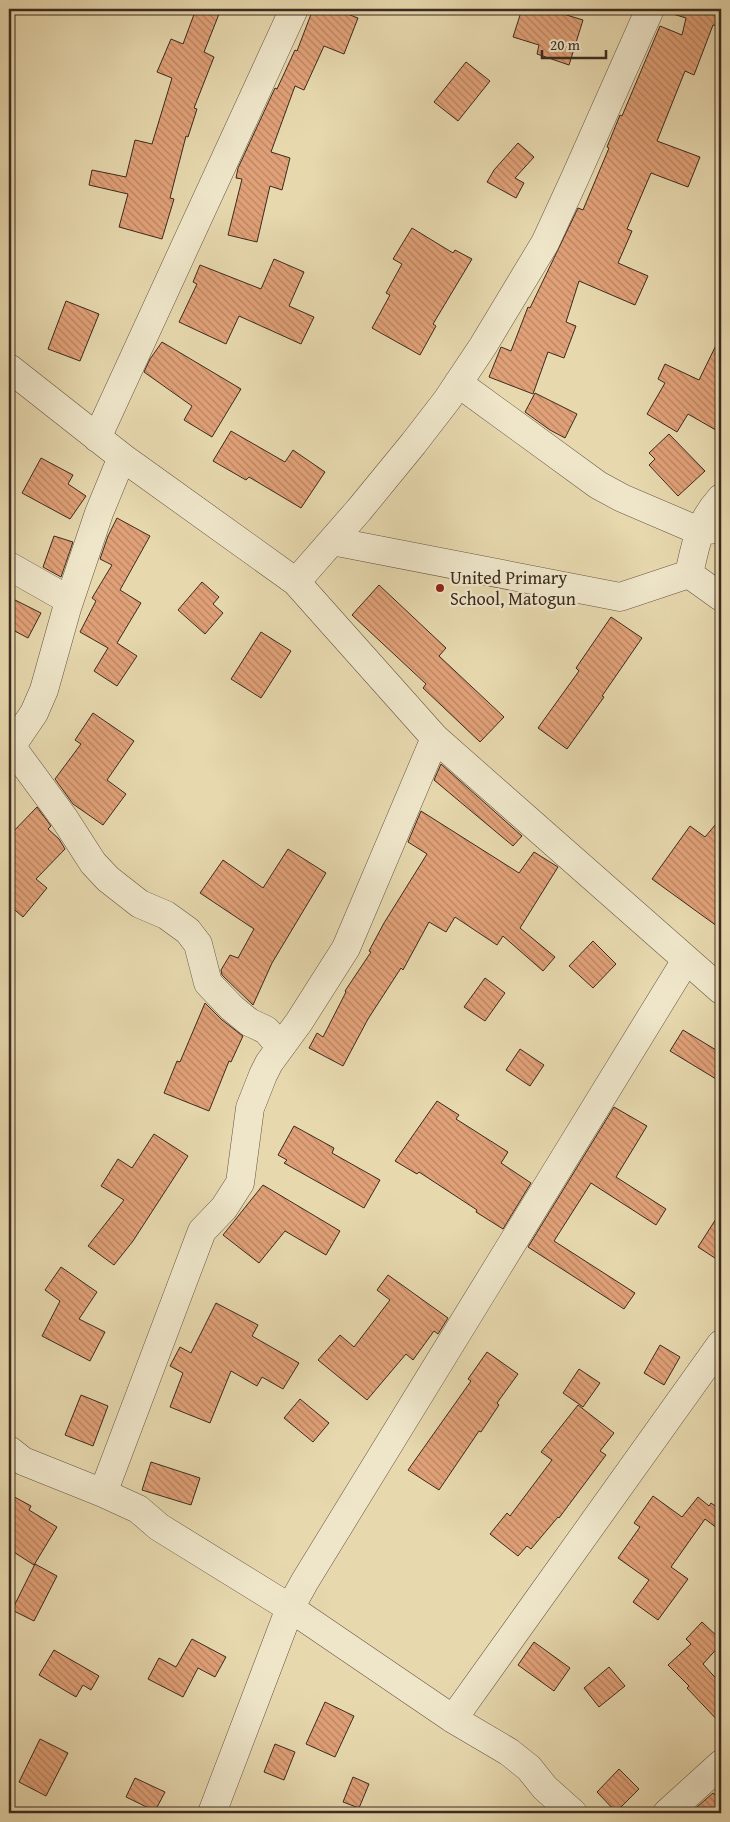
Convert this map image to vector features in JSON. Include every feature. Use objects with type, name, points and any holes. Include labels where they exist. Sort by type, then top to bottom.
[{"type":"street","points":[[97,438],[294,9]]},
{"type":"street","points":[[296,582],[413,444],[458,383],[507,307],[545,243],[650,9]]},
{"type":"street","points":[[9,368],[122,457],[296,582],[435,738],[721,990]]},
{"type":"street","points":[[458,383],[598,485],[622,498],[710,529]]},
{"type":"street","points":[[122,457],[99,513],[70,600],[44,690],[34,713],[10,748],[64,818],[93,863],[108,880],[140,904],[166,915],[188,931],[198,944],[208,983],[232,1008],[249,1022],[266,1030],[280,1046]]},
{"type":"street","points":[[332,541],[620,597],[689,574],[710,529],[711,509],[721,498]]},
{"type":"street","points":[[9,566],[70,600]]},
{"type":"street","points":[[689,574],[721,597]]},
{"type":"street","points":[[102,1493],[202,1231],[224,1208],[240,1183],[250,1108],[269,1063],[346,948],[435,738]]},
{"type":"street","points":[[212,1813],[290,1608],[305,1580],[686,960]]},
{"type":"street","points":[[453,1719],[721,1344]]},
{"type":"street","points":[[9,1450],[24,1461],[138,1509],[159,1527],[290,1608],[453,1719],[508,1752],[529,1768],[545,1788],[573,1813]]},
{"type":"street","points":[[666,1813],[721,1764]]},
{"type":"building","points":[[196,9],[221,9],[204,52],[214,57],[194,108],[197,109],[188,137],[186,136],[170,198],[174,199],[162,239],[119,227],[128,194],[89,185],[92,170],[126,177],[135,140],[152,144],[172,78],[157,72],[171,39],[183,44]]},
{"type":"building","points":[[313,9],[334,9],[358,18],[344,54],[324,46],[304,90],[295,86],[271,152],[290,158],[282,190],[270,186],[257,242],[228,235],[242,179],[236,178],[238,168],[275,88],[277,89],[295,50],[297,51]]},
{"type":"building","points":[[522,9],[547,9],[583,20],[569,65],[537,54],[539,45],[513,37]]},
{"type":"building","points":[[674,9],[721,9],[721,27],[713,25],[694,75],[685,71],[657,141],[700,157],[688,187],[651,173],[627,229],[632,231],[618,263],[648,276],[635,305],[579,281],[566,322],[576,326],[564,358],[548,352],[533,394],[489,377],[501,347],[511,351],[528,307],[530,308],[578,208],[583,210],[609,148],[607,147],[620,115],[622,116],[660,26],[682,35],[686,18],[673,14]]},
{"type":"building","points":[[466,62],[490,81],[458,121],[434,102]]},
{"type":"building","points":[[518,143],[534,157],[515,178],[524,183],[516,198],[487,182],[494,170]]},
{"type":"building","points":[[412,228],[453,253],[455,250],[472,259],[433,324],[436,326],[420,355],[372,328],[390,295],[386,293],[402,264],[393,259]]},
{"type":"building","points":[[274,259],[304,272],[289,306],[314,317],[301,344],[239,316],[226,344],[179,322],[197,284],[193,282],[200,265],[261,289]]},
{"type":"building","points":[[66,301],[99,314],[80,361],[48,349]]},
{"type":"building","points":[[721,335],[721,433],[688,414],[677,432],[647,414],[665,383],[658,379],[665,364],[699,380]]},
{"type":"building","points":[[162,342],[241,389],[212,437],[184,420],[192,406],[144,372],[150,359]]},
{"type":"building","points":[[535,393],[577,414],[565,438],[525,412]]},
{"type":"building","points":[[231,431],[285,462],[293,450],[325,472],[301,508],[249,477],[246,480],[213,461]]},
{"type":"building","points":[[669,434],[705,471],[678,496],[649,465],[655,459],[649,453]]},
{"type":"building","points":[[41,458],[73,475],[68,484],[86,496],[70,519],[22,493]]},
{"type":"building","points":[[117,518],[150,536],[120,590],[141,603],[117,643],[137,656],[117,686],[94,671],[108,648],[80,632],[96,601],[92,598],[112,565],[100,559]]},
{"type":"building","points":[[54,536],[73,542],[61,577],[43,567]]},
{"type":"building","points":[[202,582],[219,597],[213,604],[223,613],[205,634],[178,610]]},
{"type":"building","points":[[379,585],[446,648],[439,656],[504,717],[480,742],[423,688],[426,684],[352,615]]},
{"type":"building","points":[[9,597],[41,613],[28,638],[9,628]]},
{"type":"building","points":[[611,617],[642,638],[602,696],[604,697],[567,749],[538,728],[579,671],[576,668]]},
{"type":"building","points":[[261,632],[291,651],[261,698],[231,679]]},
{"type":"building","points":[[93,713],[134,741],[107,780],[126,794],[103,825],[73,804],[55,779],[81,744],[75,740]]},
{"type":"building","points":[[441,764],[522,836],[513,846],[434,780]]},
{"type":"building","points":[[37,807],[51,826],[48,829],[59,839],[65,849],[36,879],[47,888],[23,917],[9,905],[9,836]]},
{"type":"building","points":[[421,811],[519,873],[534,852],[558,867],[520,928],[555,957],[543,971],[503,936],[497,945],[455,917],[446,932],[429,922],[403,970],[401,968],[368,1019],[343,1066],[309,1048],[317,1033],[323,1037],[345,991],[371,952],[369,951],[384,923],[427,854],[408,842]]},
{"type":"building","points":[[721,818],[721,929],[652,879],[690,826],[705,837]]},
{"type":"building","points":[[288,849],[326,873],[272,963],[253,1005],[222,975],[221,970],[230,955],[238,958],[254,929],[200,893],[223,860],[263,888]]},
{"type":"building","points":[[593,941],[616,964],[593,988],[569,966]]},
{"type":"building","points":[[485,978],[505,993],[485,1021],[464,1007]]},
{"type":"building","points":[[205,1003],[222,1020],[243,1036],[231,1062],[229,1061],[209,1111],[164,1093],[177,1061],[180,1062]]},
{"type":"building","points":[[683,1030],[721,1053],[721,1082],[670,1051]]},
{"type":"building","points":[[520,1049],[544,1065],[530,1086],[506,1070]]},
{"type":"building","points":[[437,1101],[459,1115],[456,1119],[508,1152],[501,1163],[531,1183],[503,1229],[419,1172],[417,1174],[395,1161]]},
{"type":"building","points":[[614,1107],[647,1126],[616,1177],[666,1209],[656,1225],[591,1183],[554,1241],[635,1293],[624,1309],[528,1247]]},
{"type":"building","points":[[294,1126],[334,1148],[332,1153],[380,1180],[364,1208],[284,1163],[287,1160],[278,1155]]},
{"type":"building","points":[[154,1134],[188,1156],[133,1241],[114,1265],[88,1246],[124,1200],[101,1186],[118,1159],[132,1168]]},
{"type":"building","points":[[263,1185],[340,1231],[326,1255],[285,1231],[259,1263],[223,1235]]},
{"type":"building","points":[[721,1211],[721,1262],[698,1247]]},
{"type":"building","points":[[61,1267],[97,1292],[79,1319],[105,1332],[90,1361],[42,1336],[60,1301],[45,1290]]},
{"type":"building","points":[[388,1275],[448,1318],[438,1334],[434,1331],[413,1360],[406,1354],[367,1400],[318,1360],[340,1335],[354,1347],[390,1300],[377,1290]]},
{"type":"building","points":[[216,1303],[258,1325],[252,1336],[299,1363],[283,1389],[262,1377],[257,1386],[231,1371],[210,1423],[170,1407],[183,1373],[170,1366],[180,1347],[191,1353]]},
{"type":"building","points":[[660,1345],[680,1357],[664,1385],[644,1373]]},
{"type":"building","points":[[487,1352],[518,1374],[497,1403],[499,1405],[481,1432],[479,1431],[439,1490],[408,1470],[471,1381],[468,1379]]},
{"type":"building","points":[[579,1369],[600,1383],[583,1407],[563,1393]]},
{"type":"building","points":[[81,1395],[108,1406],[93,1446],[65,1435]]},
{"type":"building","points":[[300,1399],[329,1423],[313,1442],[284,1418]]},
{"type":"building","points":[[578,1405],[614,1433],[600,1451],[606,1455],[559,1518],[531,1549],[527,1546],[518,1556],[490,1534],[507,1513],[510,1516],[552,1460],[541,1452]]},
{"type":"building","points":[[151,1462],[200,1478],[191,1505],[142,1490]]},
{"type":"building","points":[[9,1494],[31,1506],[29,1510],[57,1527],[34,1565],[9,1549]]},
{"type":"building","points":[[653,1496],[682,1517],[698,1497],[709,1506],[711,1503],[721,1510],[721,1531],[705,1519],[671,1567],[688,1579],[658,1620],[633,1602],[649,1580],[618,1558],[640,1527],[634,1523]]},
{"type":"building","points":[[35,1564],[57,1576],[34,1621],[12,1610]]},
{"type":"building","points":[[702,1622],[721,1640],[721,1644],[703,1664],[721,1684],[721,1724],[687,1688],[689,1686],[668,1665],[691,1644],[686,1639]]},
{"type":"building","points":[[192,1639],[226,1657],[215,1677],[198,1668],[183,1697],[148,1679],[159,1658],[176,1667]]},
{"type":"building","points":[[534,1642],[570,1668],[554,1691],[518,1665]]},
{"type":"building","points":[[54,1650],[99,1676],[91,1690],[83,1685],[76,1697],[39,1675]]},
{"type":"building","points":[[609,1667],[625,1686],[599,1707],[584,1688]]},
{"type":"building","points":[[325,1702],[354,1716],[335,1757],[306,1744]]},
{"type":"building","points":[[40,1739],[68,1753],[46,1796],[19,1782]]},
{"type":"building","points":[[275,1744],[295,1752],[284,1780],[264,1772]]},
{"type":"building","points":[[619,1769],[639,1789],[616,1812],[597,1792]]},
{"type":"building","points":[[353,1777],[369,1784],[359,1808],[343,1802]]},
{"type":"building","points":[[135,1778],[165,1792],[155,1811],[126,1797]]},
{"type":"building","points":[[713,1793],[721,1800],[721,1813],[690,1813]]},
{"type":"place","name":"United Primary School, Matogun","points":[[440,588]]}]
